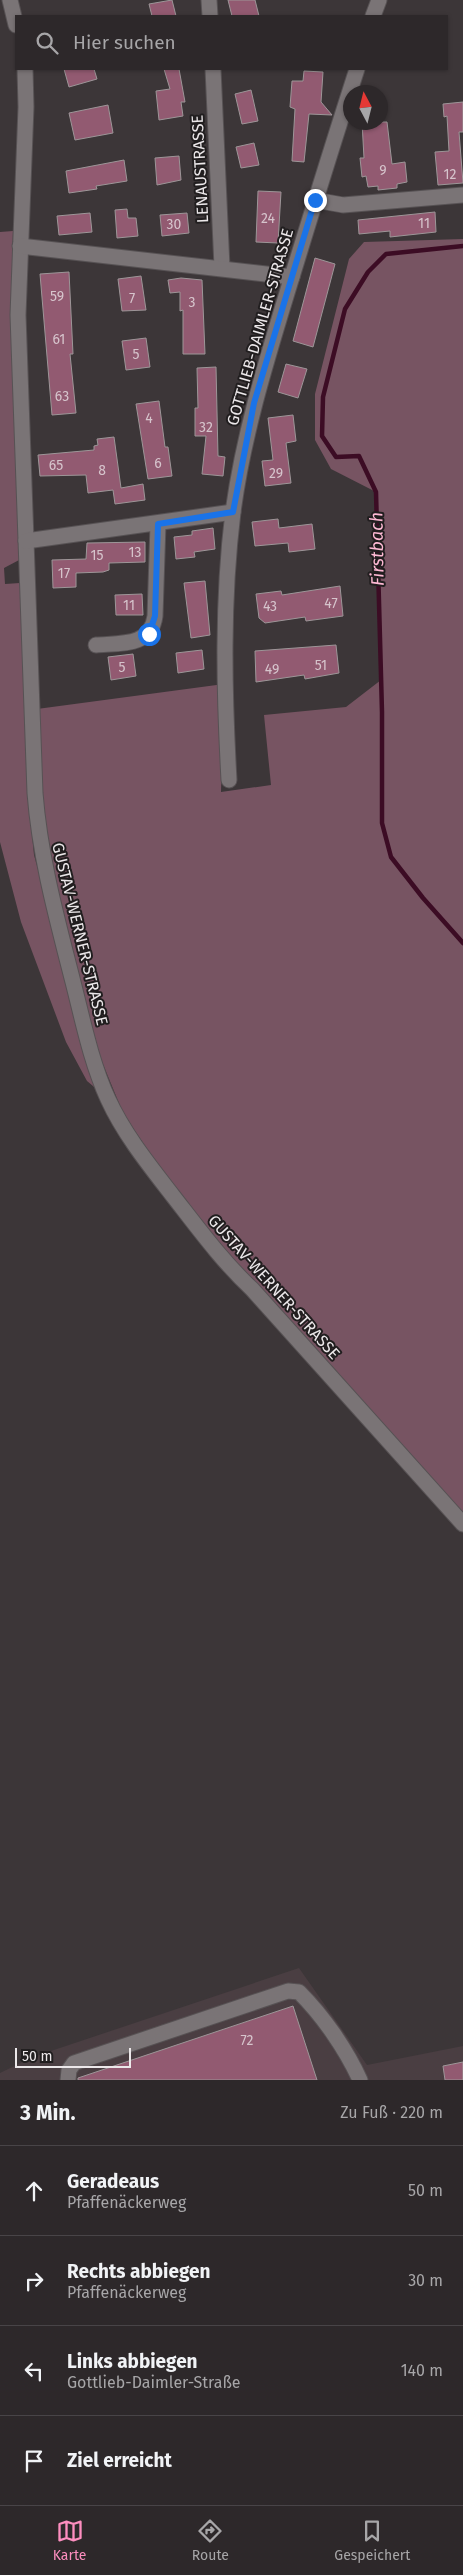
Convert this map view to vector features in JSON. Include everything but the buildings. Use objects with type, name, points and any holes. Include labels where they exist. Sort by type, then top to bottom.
[{"type":"street","points":[[10,0],[15,21]]},
{"type":"street","points":[[210,0],[210,15]]},
{"type":"street","points":[[374,15],[379,0]]},
{"type":"street","name":"GUSTAV-WERNER-STRASSE","points":[[25,70],[26,107],[18,315],[38,832],[46,877],[92,1054],[105,1091],[117,1116],[151,1167],[234,1272],[252,1289],[463,1524]]},
{"type":"street","name":"LENAUSTRASSE","points":[[213,70],[222,268]]},
{"type":"street","name":"GOTTLIEB-DAIMLER-STRASSE","points":[[229,780],[224,684],[227,582],[233,512],[254,403],[315,200],[357,70]]},
{"type":"street","points":[[315,200],[342,205],[463,195]]},
{"type":"street","points":[[20,246],[292,277]]},
{"type":"street","points":[[26,541],[233,512]]},
{"type":"street","points":[[96,644],[135,642],[145,637],[152,629],[155,616],[158,524]]},
{"type":"street","points":[[68,2080],[69,2070],[74,2063],[288,1991],[299,1992],[310,2002],[360,2080]]},
{"type":"shaded area","points":[[13,231],[11,316],[21,559],[4,568],[5,584],[20,583],[28,793],[34,855],[99,1091],[87,1081],[66,1042],[21,922],[0,842],[0,232]]},
{"type":"shaded area","points":[[463,239],[463,1517],[240,1270],[157,1164],[123,1113],[98,1052],[43,831],[37,709],[224,684],[221,792],[271,785],[264,715],[346,707],[381,680],[376,492],[331,469],[315,440],[315,394],[349,259],[364,242]]},
{"type":"shaded area","points":[[299,1968],[367,2065],[463,2046],[463,2080],[0,2080],[0,2073],[33,2057]]},
{"type":"waterway","name":"Firstbach","points":[[463,246],[386,254],[368,272],[345,309],[323,397],[322,436],[336,457],[359,456],[376,492],[382,712],[382,823],[391,857],[423,898],[463,943]]},
{"type":"route","points":[[149,634],[154,624],[155,616],[159,543],[158,524],[233,512],[254,403],[315,200]]}]
